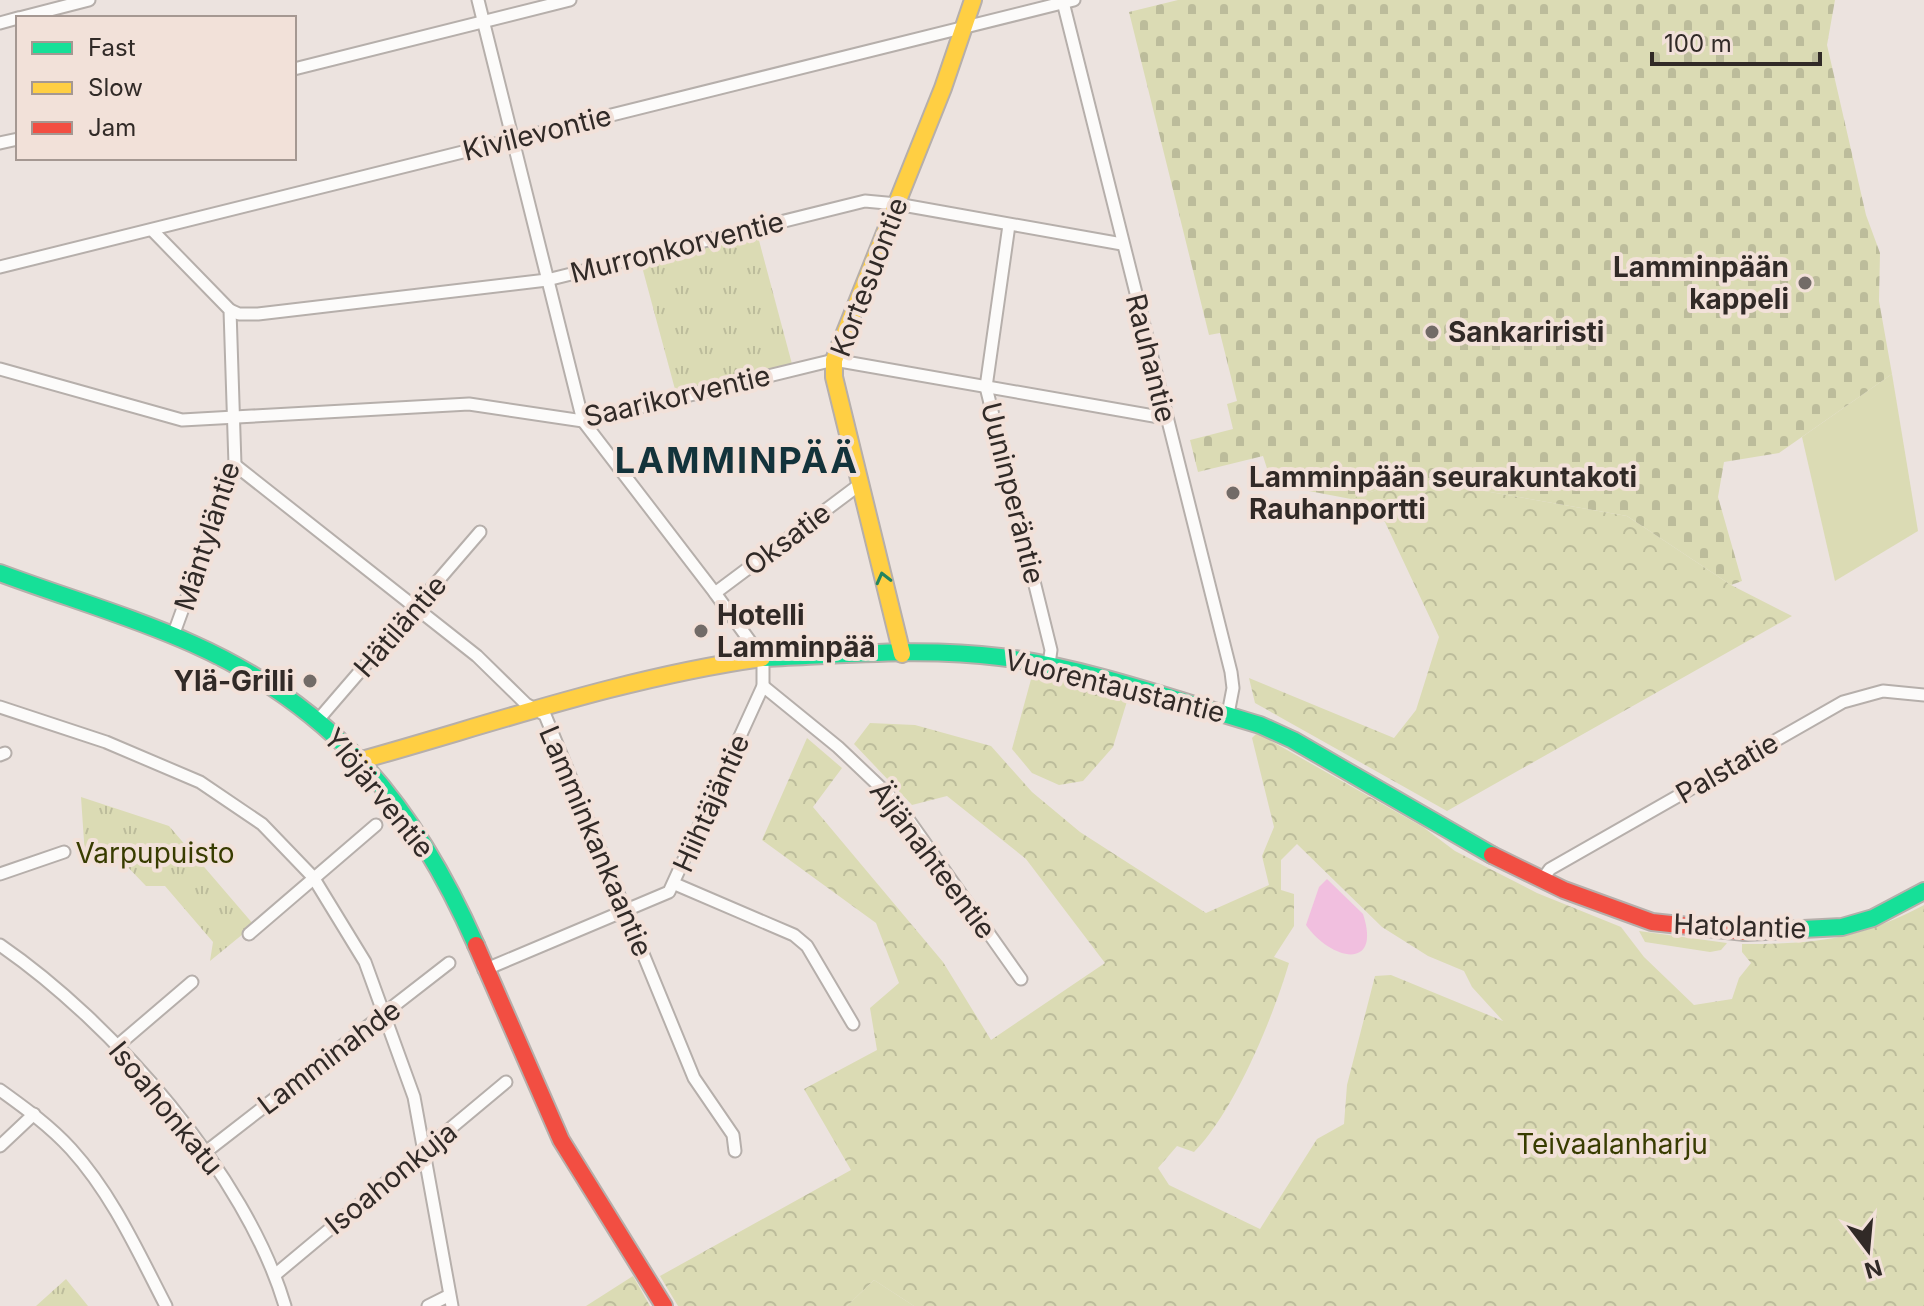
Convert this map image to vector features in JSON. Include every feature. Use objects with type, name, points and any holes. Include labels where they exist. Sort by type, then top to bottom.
[{"type":"main road","name":"Kortesuontie","points":[[902,654],[834,377],[834,360],[966,26],[973,0]]},
{"type":"main road","name":"Ylöjärventie","points":[[0,573],[174,633],[255,675],[318,720],[358,761],[433,854],[560,1140],[664,1306]]},
{"type":"main road","name":"Vuorentaustantie","points":[[358,761],[538,709],[712,665],[759,659],[972,653],[1049,664],[1228,714],[1293,740],[1427,819]]},
{"type":"main road","name":"Hatolantie","points":[[1427,819],[1542,880],[1652,922],[1744,932],[1854,924],[1924,891]]},
{"type":"street","points":[[27,16],[89,0]]},
{"type":"street","points":[[478,0],[583,421],[715,593],[752,644],[759,659]]},
{"type":"street","points":[[296,68],[570,0]]},
{"type":"street","name":"Kivilevontie","points":[[0,267],[1069,1]]},
{"type":"street","name":"Rauhantie","points":[[1069,1],[1122,244],[1231,672],[1233,688],[1228,714]]},
{"type":"street","name":"Murronkorventie","points":[[230,310],[258,314],[547,280],[852,203],[897,204],[1122,244]]},
{"type":"street","name":"Uuninperäntie","points":[[1009,225],[986,387],[1051,650],[1049,664]]},
{"type":"street","points":[[153,231],[230,310]]},
{"type":"street","name":"Mäntyläntie","points":[[174,633],[235,465],[230,310]]},
{"type":"street","name":"Saarikorventie","points":[[0,369],[182,420],[469,404],[583,421],[834,360],[1165,418]]},
{"type":"street","name":"Lamminkankaantie","points":[[235,465],[477,656],[526,704],[545,715],[694,1078],[733,1135],[735,1151]]},
{"type":"street","name":"Oksatie","points":[[715,593],[859,485]]},
{"type":"street","name":"Hätiläntie","points":[[318,720],[480,532]]},
{"type":"street","name":"Hiihtäjäntie","points":[[484,970],[669,892],[763,686],[759,659]]},
{"type":"street","name":"Äijänahteentie","points":[[763,686],[838,747],[896,802],[1021,979]]},
{"type":"street","name":"Palstatie","points":[[1542,880],[1550,869],[1843,702],[1883,691],[1924,695]]},
{"type":"street","points":[[0,707],[106,742],[200,782],[262,824],[313,877],[354,938],[414,1097],[426,1151],[450,1301],[428,1306]]},
{"type":"street","points":[[249,934],[376,825]]},
{"type":"street","points":[[0,874],[64,852]]},
{"type":"street","points":[[675,884],[794,935],[807,946],[853,1024]]},
{"type":"street","name":"Isoahonkatu","points":[[0,945],[75,1002],[207,1151],[276,1274],[285,1306]]},
{"type":"street","name":"Lamminahde","points":[[207,1151],[449,963]]},
{"type":"street","points":[[117,1046],[192,982]]},
{"type":"street","name":"Isoahonkuja","points":[[276,1274],[506,1082]]},
{"type":"street","points":[[0,1090],[34,1114],[71,1149],[95,1181],[166,1306]]},
{"type":"street","points":[[0,1146],[34,1114]]},
{"type":"green space","points":[[1178,0],[1835,0],[1827,45],[1866,215],[1880,253],[1879,301],[1892,374],[1779,453],[1724,462],[1718,497],[1742,581],[1731,585],[1627,516],[1410,478],[1351,499],[1272,484],[1263,456],[1198,472],[1190,440],[1233,429],[1227,404],[1237,401],[1220,333],[1209,335],[1129,12]]},
{"type":"green space","points":[[757,233],[792,364],[676,393],[641,263]]},
{"type":"green space","points":[[1892,374],[1918,531],[1835,581],[1802,437]]},
{"type":"green space","points":[[1410,478],[1627,516],[1731,585],[1792,616],[1447,811],[1255,703],[1249,678],[1394,738],[1416,710],[1439,637],[1385,522],[1351,499]]},
{"type":"green space","points":[[1033,672],[1128,698],[1113,747],[1083,781],[1059,785],[1032,773],[1012,749]]},
{"type":"green space","name":"Teivaalanharju","points":[[870,723],[915,725],[991,746],[1032,792],[1080,832],[1206,913],[1269,885],[1262,856],[1274,827],[1252,738],[1257,733],[1423,827],[1455,851],[1537,893],[1621,927],[1644,957],[1694,1005],[1732,999],[1739,978],[1751,963],[1742,952],[1742,944],[1836,938],[1878,926],[1924,905],[1924,1306],[914,1306],[874,1280],[847,1306],[678,1306],[660,1276],[851,1170],[804,1089],[877,1050],[870,1008],[899,983],[876,923],[762,840],[807,738],[842,768],[813,807],[943,962],[991,1040],[1105,963],[1026,859],[947,796],[912,805],[854,744]],"holes":[[[1297,844],[1382,927],[1428,956],[1464,971],[1472,987],[1503,1021],[1391,975],[1375,976],[1347,1085],[1344,1124],[1317,1139],[1260,1229],[1169,1185],[1158,1168],[1177,1146],[1194,1152],[1209,1135],[1250,1063],[1282,985],[1289,963],[1274,957],[1294,926],[1294,894],[1281,890],[1281,860]]]},
{"type":"green space","name":"Varpupuisto","points":[[81,797],[169,826],[254,925],[210,961],[213,942],[165,886],[146,886],[120,859],[85,856]]},
{"type":"green space","points":[[1639,931],[1727,943],[1721,950],[1710,952],[1645,942]]},
{"type":"green space","points":[[633,1276],[650,1306],[586,1306]]},
{"type":"green space","points":[[66,1279],[88,1306],[36,1306]]},
{"type":"green space","points":[[874,1280],[914,1306],[847,1306]]},
{"type":"shaded area","points":[[1327,879],[1363,914],[1367,933],[1360,952],[1340,952],[1328,946],[1306,925],[1319,887]]},
{"type":"traffic: fast","points":[[0,573],[170,634],[243,669],[288,698],[328,730],[397,805],[426,848],[476,945]]},
{"type":"traffic: fast","points":[[762,658],[881,653],[971,654],[1033,662],[1099,677],[1260,725],[1293,740],[1492,855]]},
{"type":"traffic: fast","points":[[1745,932],[1842,927],[1873,918],[1924,891]]},
{"type":"traffic: slow","points":[[902,654],[834,377],[834,360],[943,88],[973,0]]},
{"type":"traffic: slow","points":[[358,761],[609,689],[762,658]]},
{"type":"traffic: jam","points":[[1492,855],[1564,890],[1652,922],[1745,932]]},
{"type":"traffic: jam","points":[[476,945],[561,1140],[664,1306]]},
{"type":"place","name":"Lamminpään kappeli","points":[[1805,283]]},
{"type":"place","name":"Sankariristi","points":[[1432,332]]},
{"type":"place","name":"Lamminpään seurakuntakoti Rauhanportti","points":[[1233,493]]},
{"type":"place","name":"Hotelli Lamminpää","points":[[701,631]]},
{"type":"place","name":"Ylä-Grilli","points":[[310,681]]},
{"type":"district","name":"LAMMINPÄÄ","points":[[737,460]]}]
